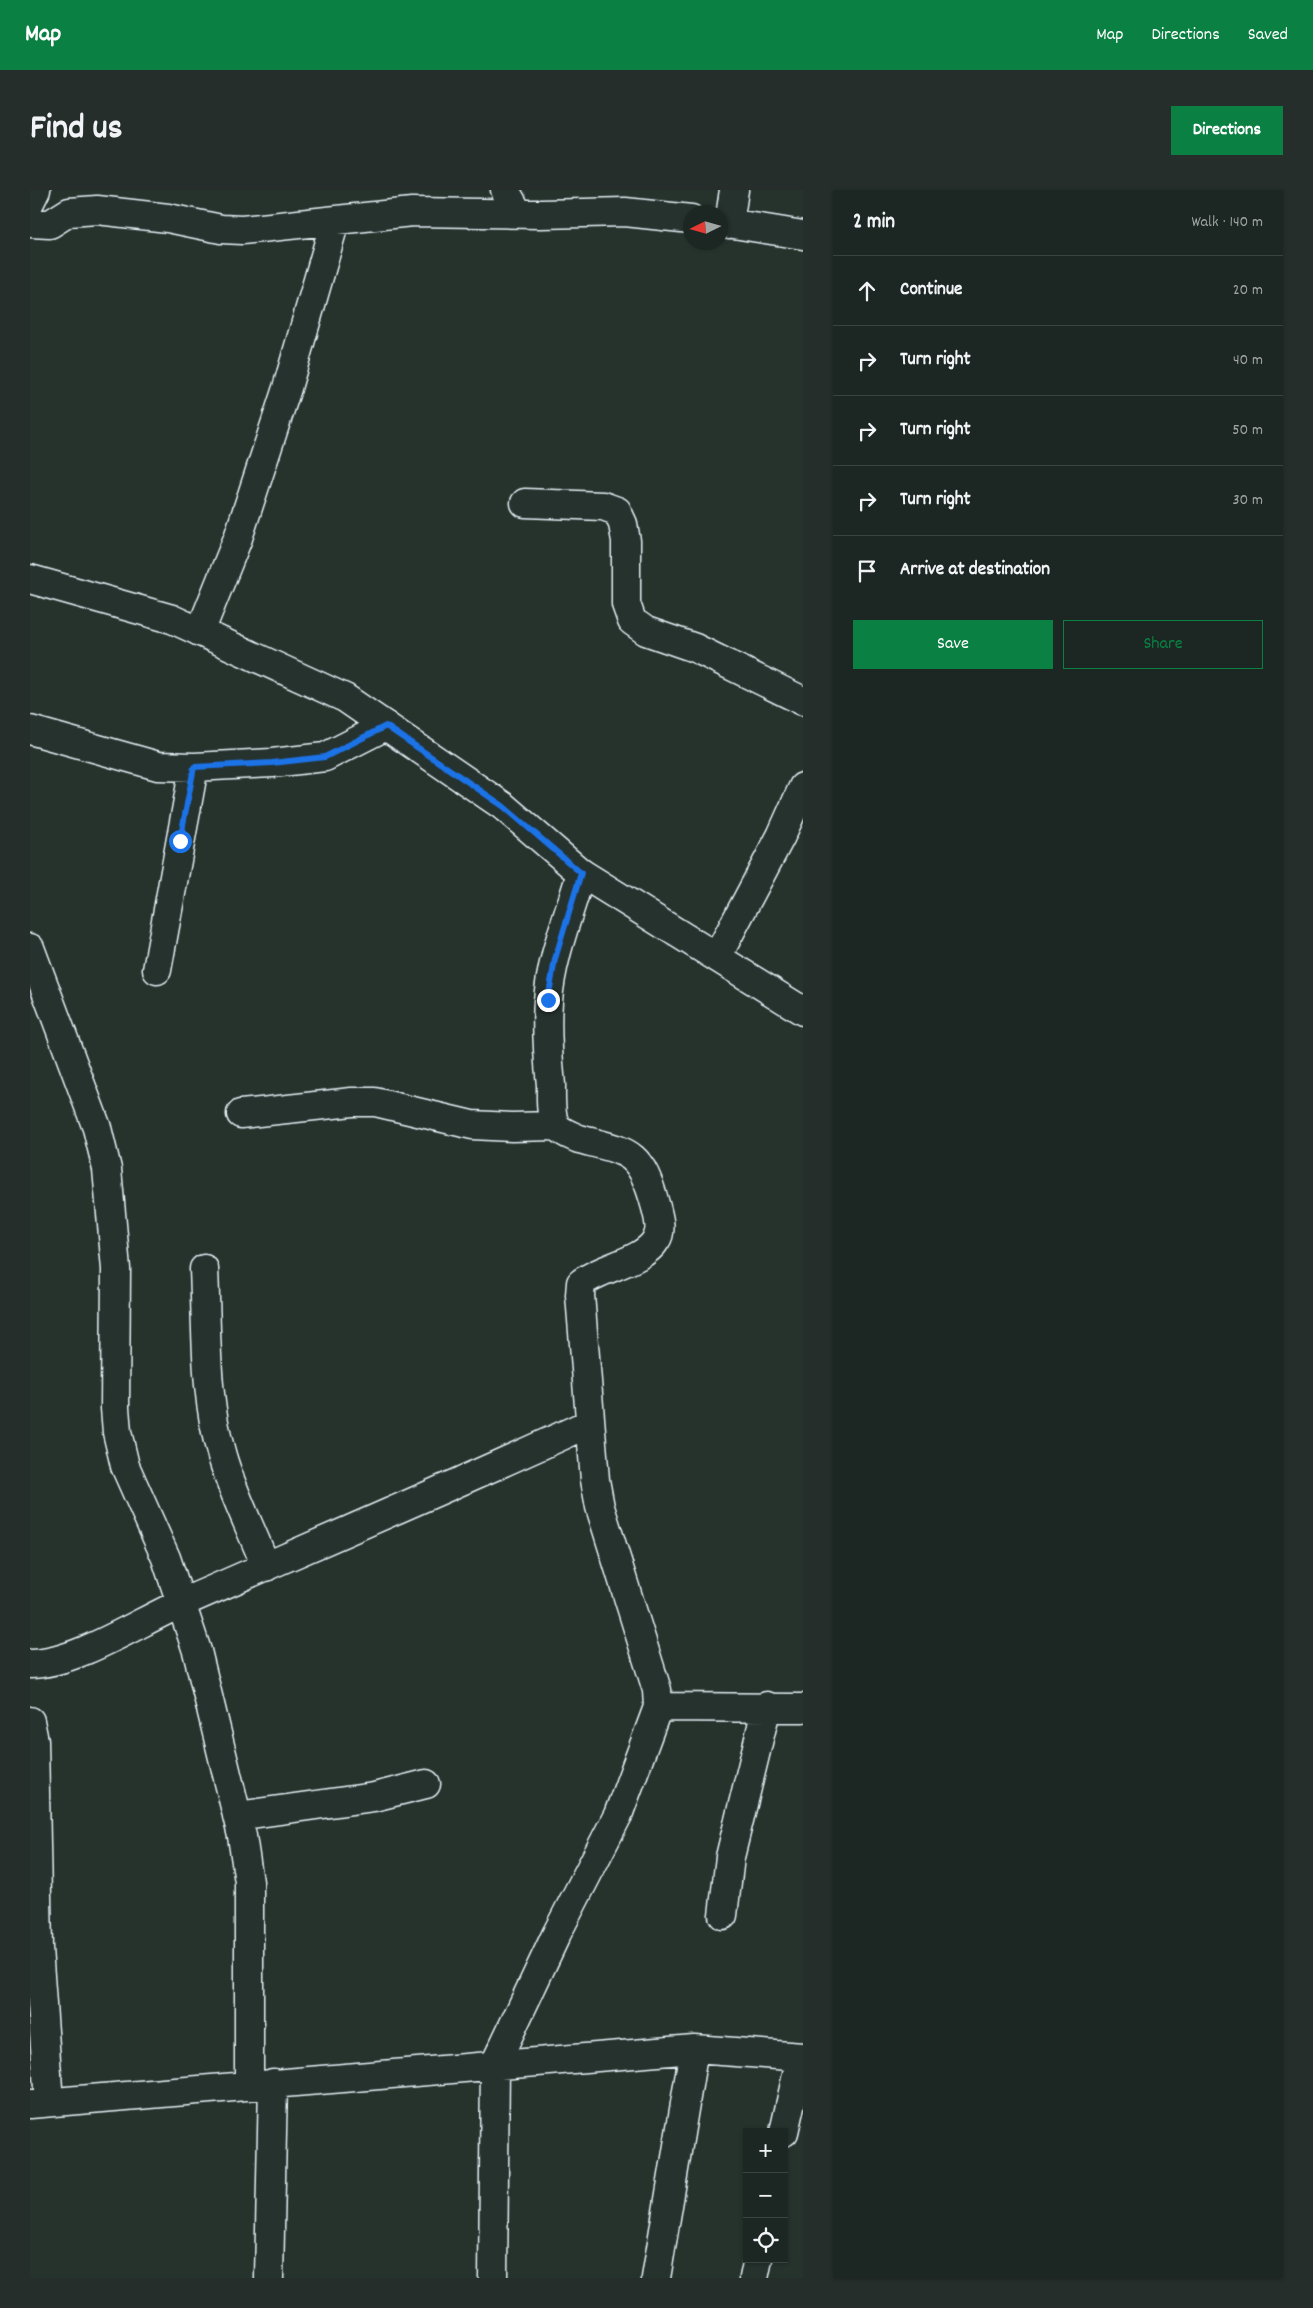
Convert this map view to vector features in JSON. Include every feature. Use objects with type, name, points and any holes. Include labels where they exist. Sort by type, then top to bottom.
[{"type":"street","points":[[30,202],[36,190]]},
{"type":"street","points":[[728,212],[734,190]]},
{"type":"street","points":[[30,223],[50,224],[69,212],[97,210],[168,218],[221,229],[242,230],[512,202],[683,218]]},
{"type":"street","points":[[200,632],[241,528],[287,388],[335,221]]},
{"type":"street","points":[[728,224],[803,236]]},
{"type":"street","points":[[524,503],[603,506],[617,511],[623,524],[626,541],[626,604],[632,621],[646,631],[695,648],[803,701]]},
{"type":"street","points":[[30,579],[172,620],[345,698],[503,806],[581,873],[803,1011]]},
{"type":"street","points":[[30,730],[158,766],[194,767],[272,763],[325,757],[386,726]]},
{"type":"street","points":[[157,970],[194,767]]},
{"type":"street","points":[[717,957],[781,836],[803,787]]},
{"type":"street","points":[[556,1126],[553,1112],[547,1033],[548,1000],[555,959],[581,873]]},
{"type":"street","points":[[30,948],[97,1128],[107,1169],[116,1269],[115,1408],[117,1432],[125,1466],[166,1558],[197,1650],[237,1816],[249,1882],[261,2084],[268,2278]]},
{"type":"street","points":[[241,1114],[352,1102],[375,1102],[472,1125],[512,1127],[556,1126],[570,1136],[621,1150],[637,1160],[645,1172],[660,1227],[656,1240],[644,1253],[590,1276],[581,1283],[580,1312],[595,1480],[600,1507],[657,1690],[658,1707],[618,1815],[557,1933],[496,2064],[493,2278]]},
{"type":"street","points":[[204,1269],[210,1395],[216,1431],[222,1457],[266,1567]]},
{"type":"street","points":[[30,1664],[59,1661],[181,1603],[455,1486],[590,1423]]},
{"type":"street","points":[[658,1707],[767,1706],[803,1708]]},
{"type":"street","points":[[723,1915],[730,1857],[767,1706]]},
{"type":"street","points":[[30,1720],[34,1741],[35,1980],[40,2103],[694,2049],[802,2057],[785,2128]]},
{"type":"street","points":[[237,1816],[374,1797],[426,1784]]},
{"type":"street","points":[[656,2278],[694,2049]]},
{"type":"street","points":[[754,2278],[757,2263]]},
{"type":"route","points":[[180,841],[194,767],[272,763],[325,757],[386,726],[503,806],[581,873],[555,959],[548,1000]]}]
